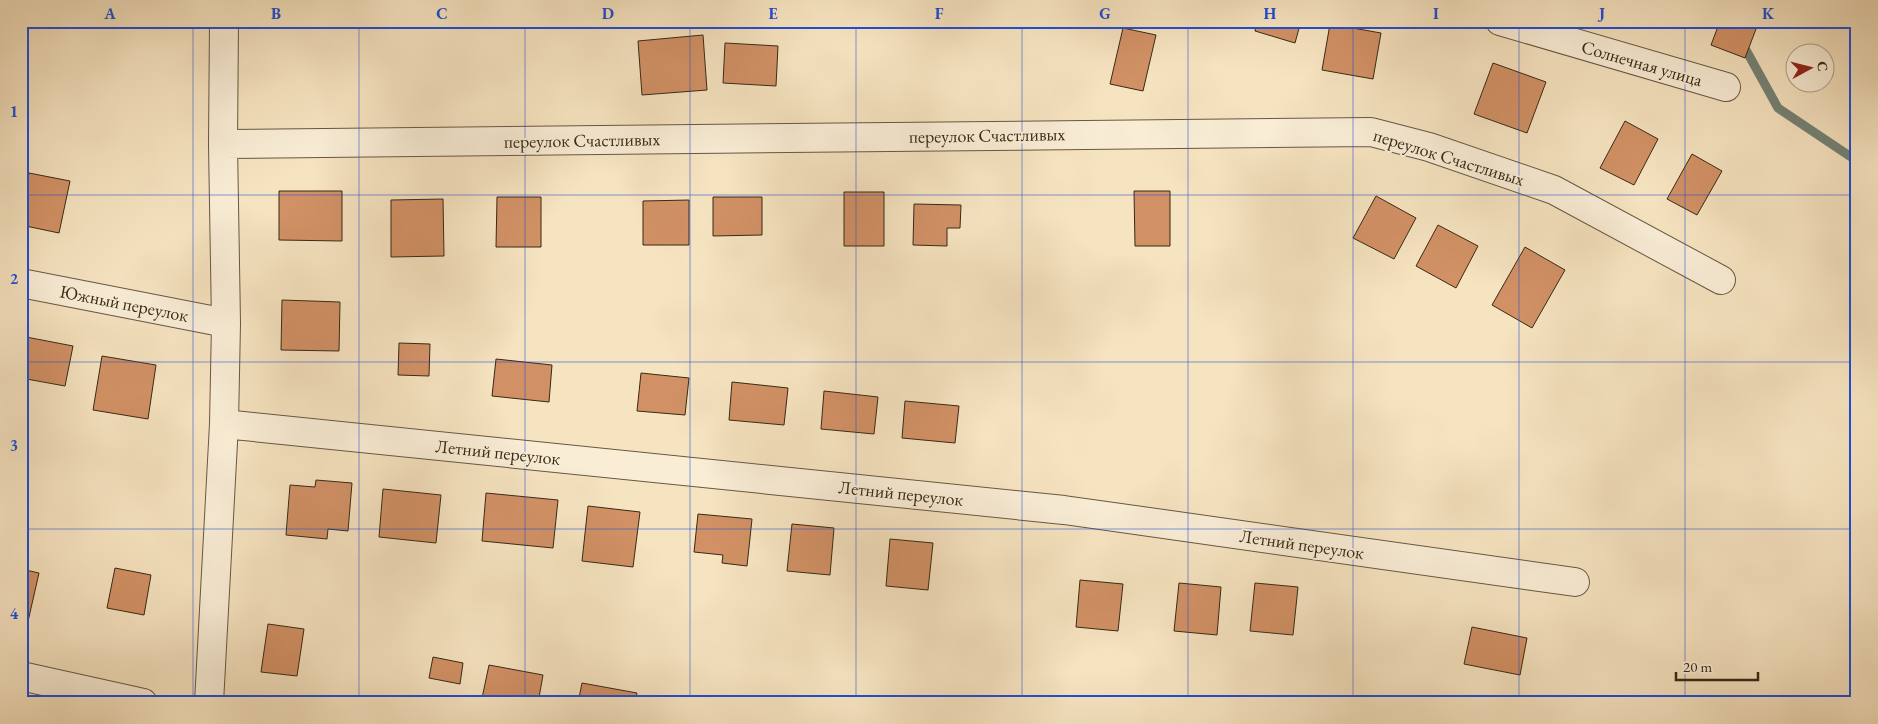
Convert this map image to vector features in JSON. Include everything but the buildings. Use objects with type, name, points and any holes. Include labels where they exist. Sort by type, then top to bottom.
[{"type":"street","points":[[209,703],[224,424],[226,323],[223,144],[224,21]]},
{"type":"street","name":"Солнечная улица","points":[[1500,21],[1726,87]]},
{"type":"street","name":"переулок Счастливых","points":[[223,144],[1371,132],[1429,147],[1554,190],[1721,280]]},
{"type":"street","name":"Южный переулок","points":[[21,283],[226,323]]},
{"type":"street","name":"Летний переулок","points":[[224,424],[1064,510],[1575,582]]},
{"type":"street","points":[[21,676],[144,703]]},
{"type":"waterway","points":[[1741,41],[1778,108],[1857,161]]}]
